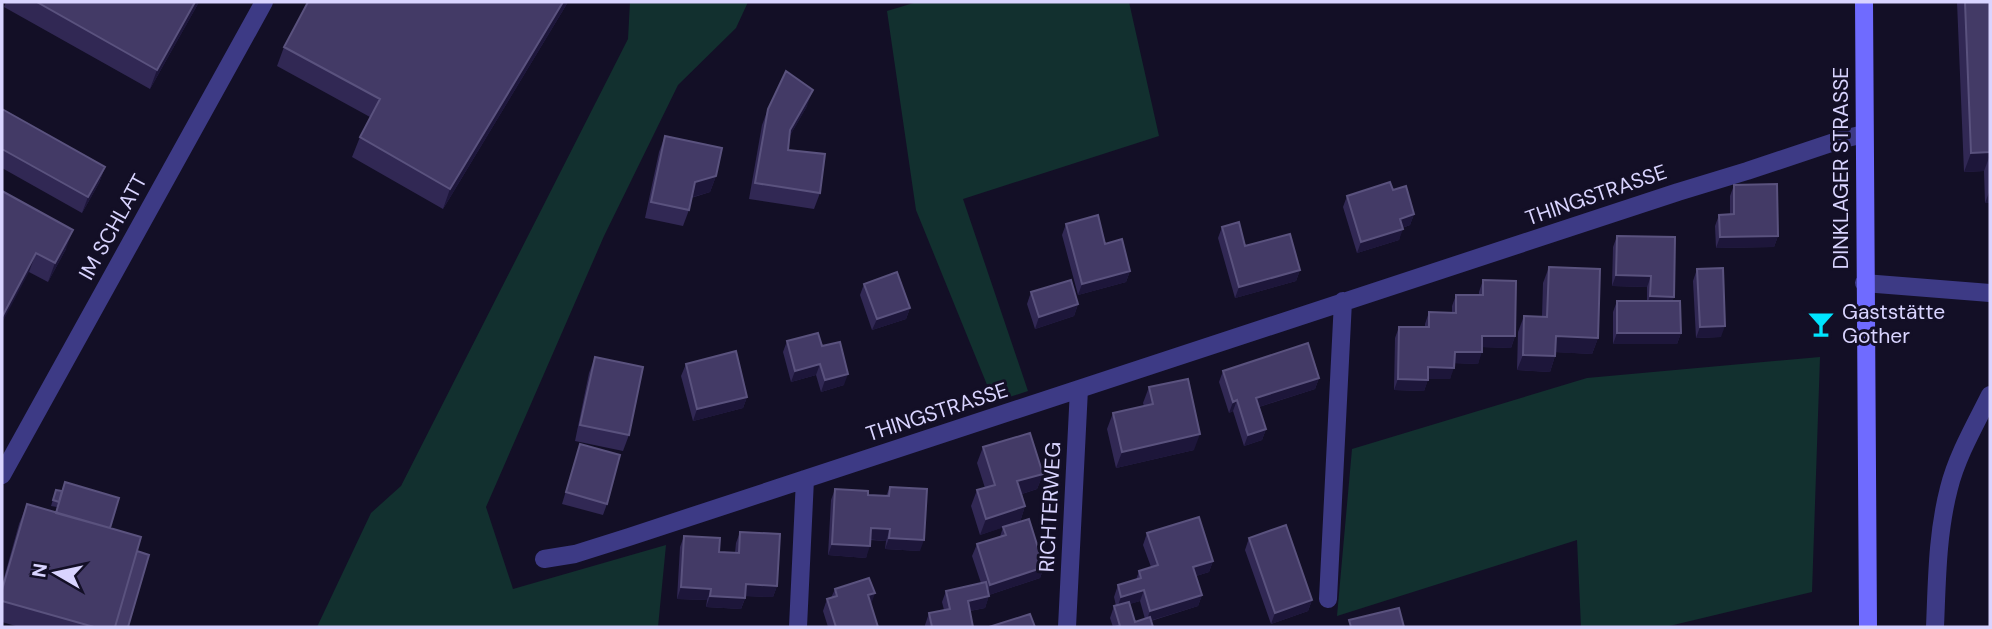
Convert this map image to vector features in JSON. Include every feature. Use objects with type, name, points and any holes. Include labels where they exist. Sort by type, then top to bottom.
[{"type":"main road","name":"DINKLAGER STRASSE","points":[[1864,2],[1867,627]]},
{"type":"street","name":"IM SCHLATT","points":[[2,475],[264,2]]},
{"type":"street","name":"THINGSTRASSE","points":[[544,559],[589,550],[1343,301],[1843,139],[1864,135]]},
{"type":"street","points":[[1864,283],[1990,293]]},
{"type":"street","points":[[1328,599],[1343,301]]},
{"type":"street","name":"RICHTERWEG","points":[[1067,627],[1079,389]]},
{"type":"street","points":[[1935,627],[1938,547],[1949,487],[1965,444],[1990,395]]},
{"type":"street","points":[[798,627],[805,479]]},
{"type":"green space","points":[[630,2],[748,2],[736,28],[678,85],[604,236],[486,507],[513,589],[666,545],[658,627],[317,627],[371,513],[401,486],[628,39]]},
{"type":"green space","points":[[917,2],[1129,2],[1159,136],[963,199],[1028,391],[994,402],[916,210],[887,11]]},
{"type":"green space","points":[[1820,357],[1812,592],[1665,627],[1581,627],[1577,540],[1337,616],[1352,449],[1587,378]]},
{"type":"building","points":[[37,2],[195,2],[157,70]]},
{"type":"building","points":[[308,2],[563,2],[450,189],[360,137],[380,99],[284,47]]},
{"type":"building","points":[[1965,2],[1990,2],[1990,152],[1971,153]]},
{"type":"building","points":[[786,71],[813,90],[790,130],[788,150],[825,154],[820,193],[755,183],[768,109]]},
{"type":"building","points":[[2,109],[105,167],[88,197],[2,149]]},
{"type":"building","points":[[665,136],[722,148],[716,176],[695,182],[689,210],[651,202]]},
{"type":"building","points":[[1390,182],[1393,190],[1406,186],[1414,214],[1400,219],[1403,229],[1361,242],[1347,196]]},
{"type":"building","points":[[1777,184],[1778,236],[1720,237],[1719,215],[1734,214],[1734,185]]},
{"type":"building","points":[[2,191],[73,230],[55,263],[36,253],[2,317]]},
{"type":"building","points":[[1098,215],[1105,244],[1122,239],[1130,271],[1082,284],[1066,224]]},
{"type":"building","points":[[1239,222],[1245,246],[1290,234],[1300,270],[1239,287],[1222,227]]},
{"type":"building","points":[[1617,236],[1675,237],[1674,297],[1650,296],[1651,276],[1616,275]]},
{"type":"building","points":[[1549,267],[1600,269],[1598,338],[1556,336],[1555,356],[1523,355],[1524,316],[1547,317]]},
{"type":"building","points":[[1723,268],[1725,326],[1700,327],[1697,269]]},
{"type":"building","points":[[897,272],[910,308],[877,319],[864,284]]},
{"type":"building","points":[[1071,280],[1078,304],[1039,317],[1031,292]]},
{"type":"building","points":[[1483,280],[1516,281],[1515,336],[1482,336],[1482,352],[1455,352],[1454,368],[1428,367],[1428,380],[1398,379],[1399,327],[1429,327],[1429,312],[1456,313],[1456,295],[1483,295]]},
{"type":"building","points":[[1617,301],[1680,301],[1681,333],[1617,333]]},
{"type":"building","points":[[818,333],[822,346],[840,342],[848,374],[825,380],[820,364],[795,371],[787,341]]},
{"type":"building","points":[[1308,343],[1319,378],[1256,398],[1266,429],[1248,435],[1237,400],[1233,402],[1223,371]]},
{"type":"building","points":[[736,351],[747,397],[697,409],[686,364]]},
{"type":"building","points":[[595,357],[643,367],[629,435],[580,425]]},
{"type":"building","points":[[1188,379],[1200,434],[1122,452],[1113,413],[1153,404],[1149,387]]},
{"type":"building","points":[[1030,433],[1043,474],[1017,481],[1025,506],[986,519],[977,490],[995,485],[983,447]]},
{"type":"building","points":[[580,444],[620,455],[607,504],[566,492]]},
{"type":"building","points":[[65,482],[119,498],[110,528],[56,513]]},
{"type":"building","points":[[890,487],[927,489],[924,540],[889,538],[890,529],[871,528],[870,546],[832,544],[835,489],[868,491],[868,495],[889,496]]},
{"type":"building","points":[[56,490],[62,491],[59,502],[53,500]]},
{"type":"building","points":[[27,504],[141,537],[115,627],[94,627],[2,601],[2,590]]},
{"type":"building","points":[[1199,517],[1213,561],[1193,567],[1202,595],[1150,611],[1144,590],[1121,597],[1118,585],[1141,578],[1139,571],[1158,565],[1147,533]]},
{"type":"building","points":[[1029,519],[1044,567],[990,585],[977,544],[1006,535],[1003,527]]},
{"type":"building","points":[[1286,525],[1312,600],[1275,613],[1249,538]]},
{"type":"building","points":[[740,532],[780,534],[777,586],[746,584],[745,598],[710,596],[711,589],[681,587],[684,536],[720,538],[719,552],[739,553]]},
{"type":"building","points":[[137,551],[149,555],[128,627],[115,627]]},
{"type":"building","points":[[869,578],[875,593],[868,595],[878,627],[836,627],[827,599],[837,596],[835,589]]},
{"type":"building","points":[[986,582],[989,596],[968,601],[973,627],[932,627],[929,613],[950,609],[946,591]]},
{"type":"building","points":[[1129,602],[1135,622],[1150,617],[1153,627],[1115,627],[1120,626],[1114,606]]},
{"type":"building","points":[[1399,608],[1404,627],[1351,627],[1349,620]]},
{"type":"building","points":[[1030,614],[1035,627],[989,627]]},
{"type":"place","name":"Gaststätte Gother","points":[[1821,324]]}]
